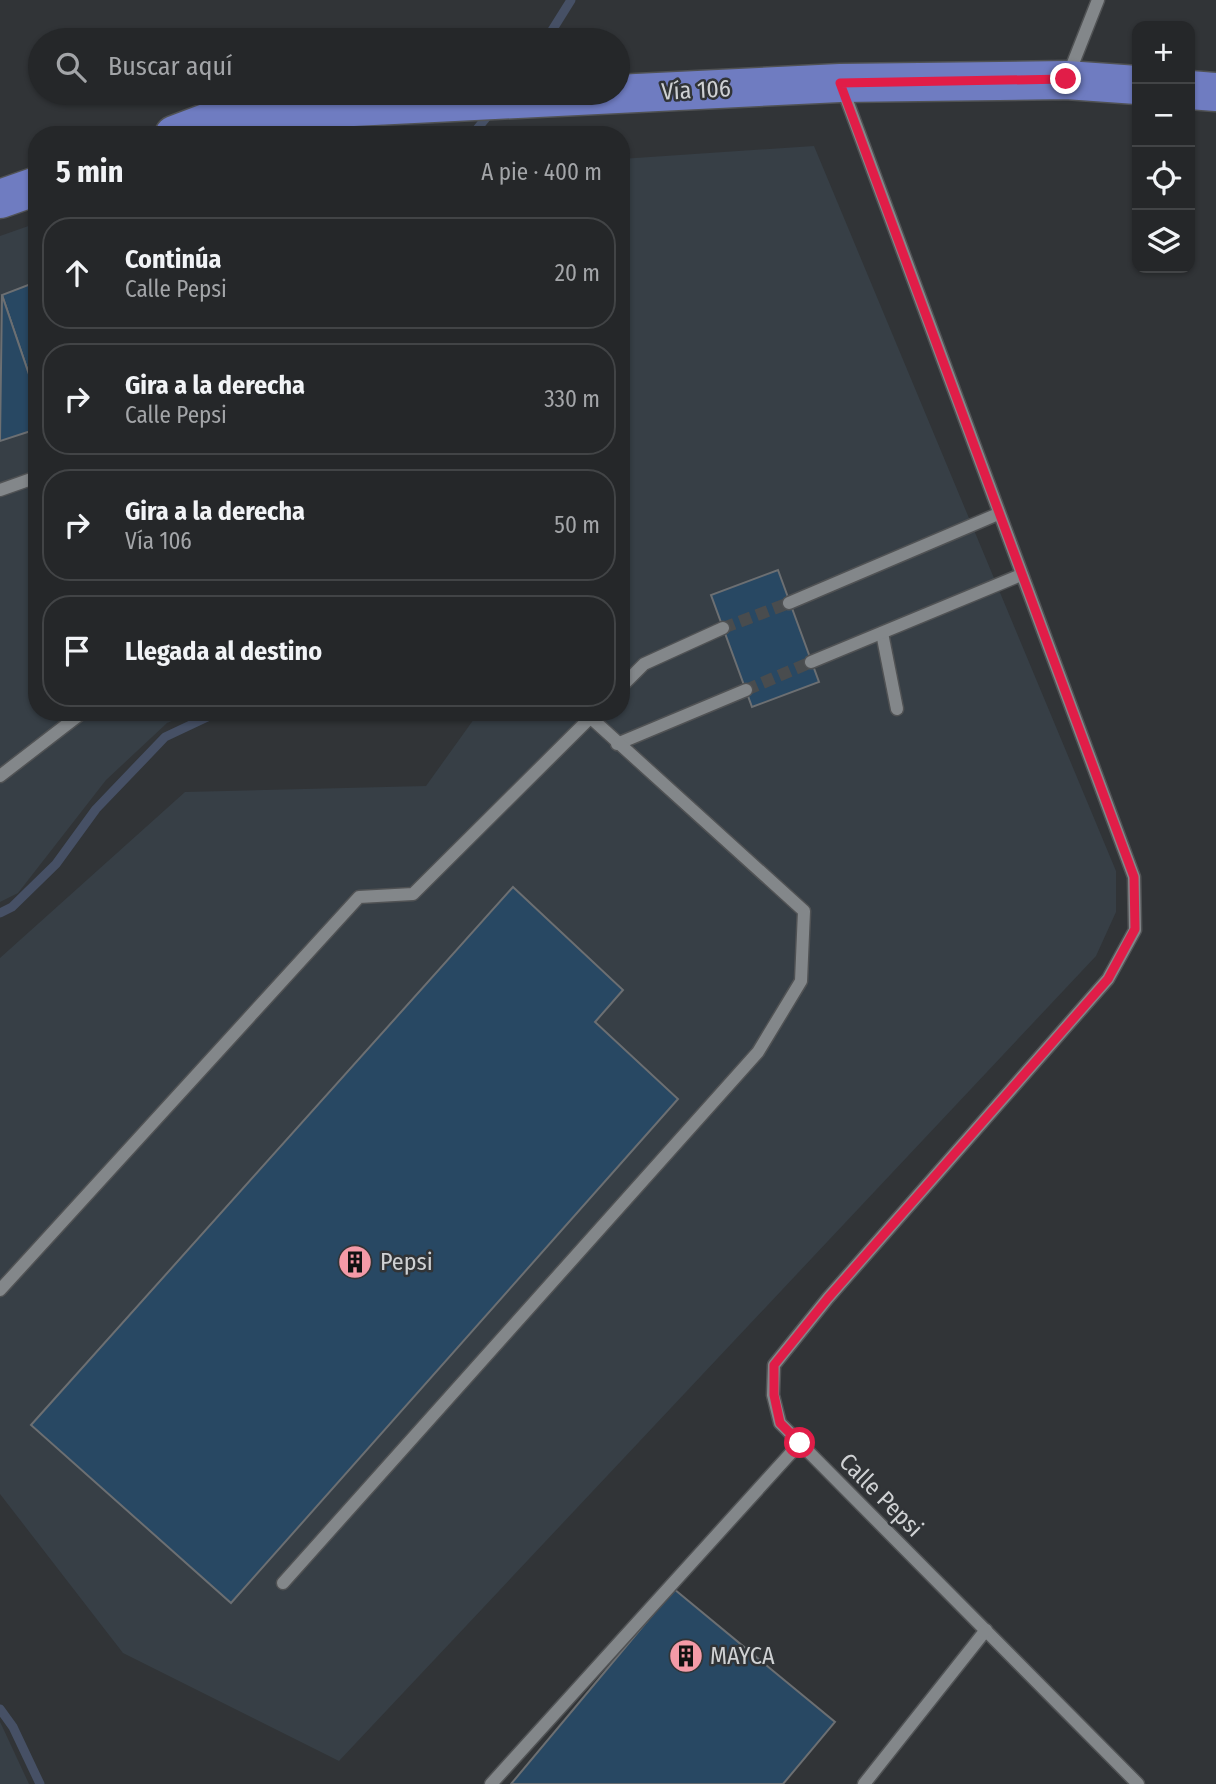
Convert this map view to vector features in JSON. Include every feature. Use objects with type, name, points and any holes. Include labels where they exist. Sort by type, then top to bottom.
[{"type":"main road","name":"Vía 106","points":[[630,94],[840,83],[1066,79],[1132,85]]},
{"type":"main road","points":[[1195,90],[1216,92]]},
{"type":"main road","name":"Vía 106","points":[[208,126],[234,119],[415,105]]},
{"type":"main road","points":[[0,200],[28,189]]},
{"type":"street","points":[[1066,79],[1098,0]]},
{"type":"street","name":"Calle Pepsi","points":[[840,83],[1134,877],[1135,929],[1108,979],[828,1298],[774,1365],[774,1395],[780,1423],[1138,1784]]},
{"type":"street","points":[[0,490],[28,480]]},
{"type":"street","points":[[789,603],[998,514]]},
{"type":"street","points":[[811,662],[1021,575]]},
{"type":"street","points":[[630,678],[644,664],[723,628]]},
{"type":"street","points":[[882,633],[897,709]]},
{"type":"street","points":[[617,744],[746,690]]},
{"type":"street","points":[[0,776],[71,721]]},
{"type":"street","points":[[0,1290],[359,897],[413,894],[588,721]]},
{"type":"street","points":[[283,1583],[758,1052],[802,981],[804,911],[617,744],[599,721]]},
{"type":"street","points":[[491,1784],[800,1443]]},
{"type":"street","points":[[864,1784],[986,1630]]},
{"type":"shaded area","points":[[814,146],[1116,871],[1116,912],[1096,956],[339,1761],[123,1653],[0,1494],[0,958],[185,792],[426,786],[473,721],[630,721],[630,158]]},
{"type":"shaded area","points":[[28,226],[28,721],[172,721],[106,780],[18,893],[0,902],[0,236]]},
{"type":"shaded area","points":[[0,1722],[2,1726],[29,1784],[0,1784]]},
{"type":"building","points":[[28,285],[28,372],[2,295]]},
{"type":"building","points":[[2,295],[28,372],[28,432],[0,441]]},
{"type":"building","points":[[778,570],[819,682],[752,707],[711,595]]},
{"type":"building","name":"Pepsi","points":[[513,887],[623,990],[595,1022],[678,1099],[231,1603],[31,1425]]},
{"type":"building","name":"MAYCA","points":[[674,1589],[835,1722],[783,1784],[511,1784]]},
{"type":"waterway","points":[[554,28],[571,0]]},
{"type":"waterway","points":[[479,126],[491,112]]},
{"type":"waterway","points":[[0,913],[12,907],[56,864],[96,809],[165,737],[199,721]]},
{"type":"waterway","points":[[0,1709],[13,1727],[40,1784]]},
{"type":"tunnel","points":[[723,628],[789,603]]},
{"type":"tunnel","points":[[746,690],[811,662]]},
{"type":"place","name":"Pepsi","points":[[355,1262]]},
{"type":"place","name":"MAYCA","points":[[686,1656]]},
{"type":"route","points":[[800,1443],[780,1423],[774,1395],[774,1365],[828,1298],[1108,979],[1135,929],[1134,877],[840,83],[1066,79]]}]
